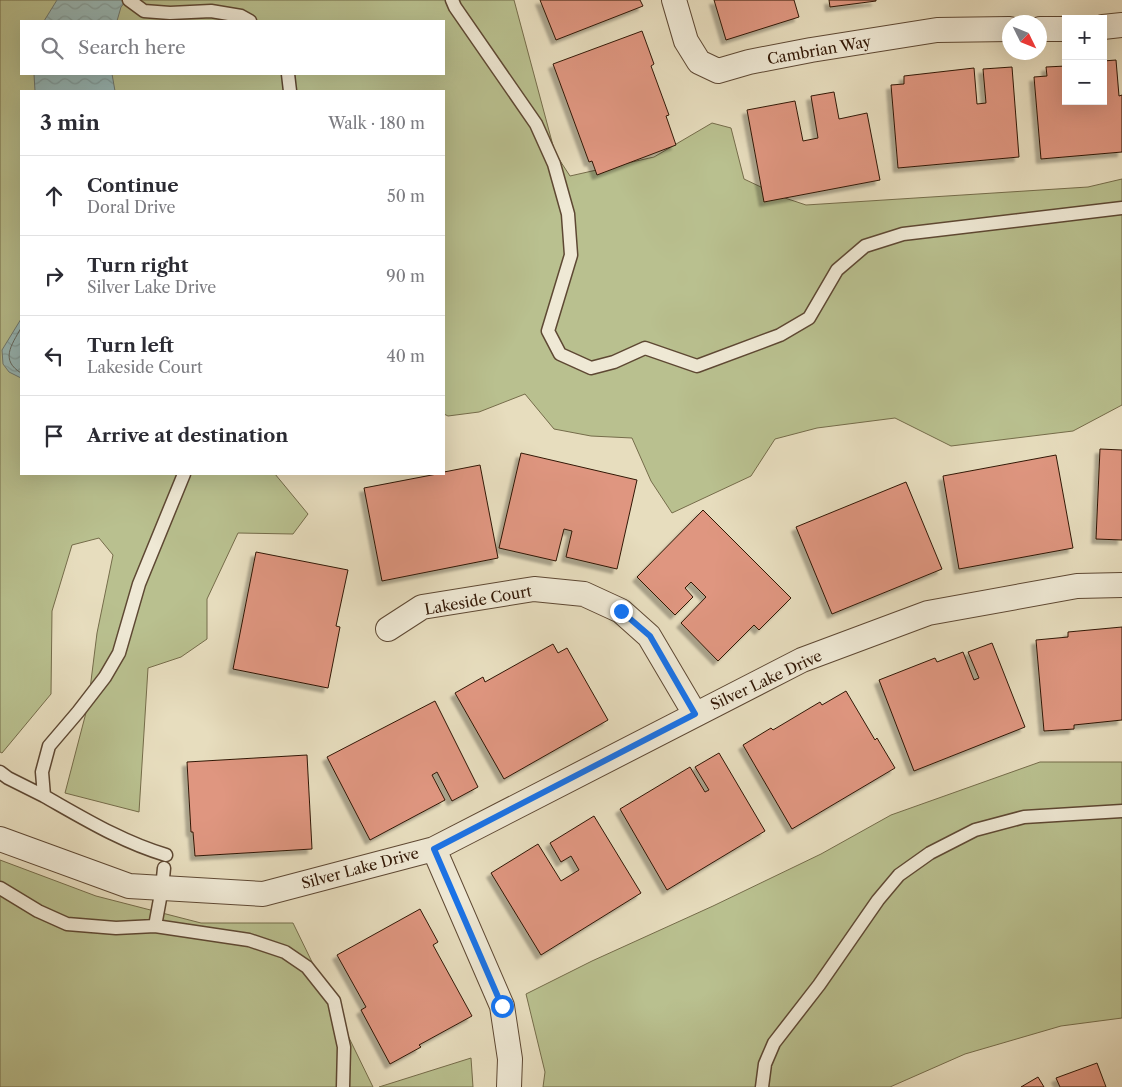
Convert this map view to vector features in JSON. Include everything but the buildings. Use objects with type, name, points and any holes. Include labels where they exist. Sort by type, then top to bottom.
[{"type":"street","name":"Cambrian Way","points":[[674,0],[686,41],[699,62],[718,71],[749,62],[811,50],[936,30],[1002,29]]},
{"type":"street","points":[[1107,27],[1122,24]]},
{"type":"street","points":[[1047,29],[1062,29]]},
{"type":"street","name":"Silver Lake Drive","points":[[0,839],[129,886],[163,878],[263,894],[434,849],[802,660],[928,613],[1077,586],[1122,585]]},
{"type":"street","name":"Lakeside Court","points":[[388,629],[422,607],[534,590],[584,594],[621,611],[650,636],[695,714]]},
{"type":"street","points":[[434,849],[502,1006],[510,1059],[509,1087]]},
{"type":"lane","points":[[129,0],[144,11],[170,13],[211,11],[241,16],[248,20]]},
{"type":"lane","points":[[452,0],[455,8],[536,124],[554,164],[568,214],[571,256],[548,331],[560,354],[590,368],[614,362],[645,348],[697,366],[780,334],[809,318],[837,270],[865,246],[903,234],[1122,208]]},
{"type":"lane","points":[[288,75],[290,90]]},
{"type":"lane","points":[[44,796],[42,772],[49,746],[105,677],[120,652],[139,584],[184,475]]},
{"type":"lane","points":[[0,772],[108,832],[166,855]]},
{"type":"lane","points":[[762,1087],[765,1064],[774,1043],[819,986],[878,900],[899,875],[930,853],[975,830],[1024,817],[1122,811]]},
{"type":"lane","points":[[155,926],[163,878]]},
{"type":"lane","points":[[0,888],[38,911],[67,924],[116,928],[155,926],[249,940],[285,952],[307,968],[334,1002],[344,1047],[342,1087]]},
{"type":"green space","points":[[0,0],[514,0],[555,153],[570,176],[654,157],[712,123],[731,128],[744,179],[782,197],[806,205],[1088,187],[1122,179],[1122,405],[1073,431],[951,446],[895,418],[817,428],[775,439],[751,476],[672,513],[651,481],[632,438],[591,436],[554,429],[525,394],[479,412],[448,416],[445,414],[445,90],[20,90],[20,475],[276,475],[308,514],[293,534],[238,533],[207,599],[207,639],[181,657],[148,668],[139,812],[65,793],[88,705],[97,633],[113,555],[99,538],[72,545],[52,611],[51,694],[2,753],[0,752]]},
{"type":"green space","points":[[1040,762],[1122,762],[1122,1018],[1061,1026],[965,1054],[890,1087],[543,1087],[545,1072],[526,994],[592,961],[821,854],[891,815]]},
{"type":"green space","points":[[0,860],[96,896],[201,923],[293,923],[373,1087],[0,1087]]},
{"type":"green space","points":[[471,1058],[473,1087],[379,1087]]},
{"type":"water","points":[[57,0],[127,0],[121,7],[117,20],[45,20]]},
{"type":"water","points":[[34,75],[112,75],[115,90],[35,90]]},
{"type":"water","points":[[20,321],[20,378],[9,372],[3,364],[2,350]]},
{"type":"route","points":[[502,1006],[434,849],[695,714],[650,636],[621,611]]}]
